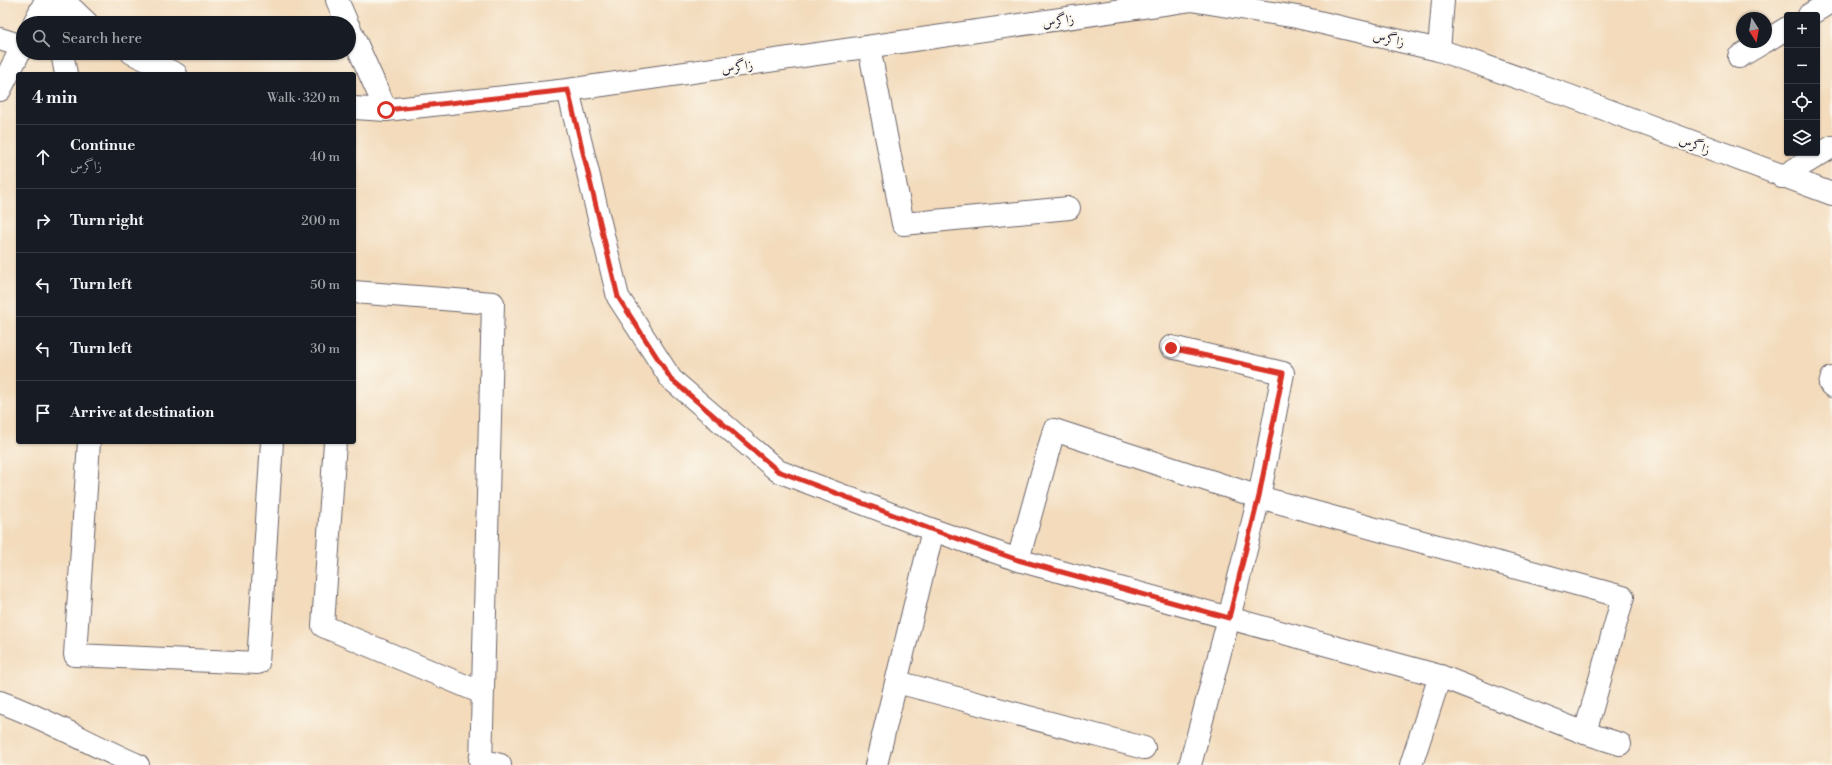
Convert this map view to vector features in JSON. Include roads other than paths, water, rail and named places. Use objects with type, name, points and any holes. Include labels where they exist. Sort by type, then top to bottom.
[{"type":"street","points":[[38,16],[46,0]]},
{"type":"street","points":[[53,0],[56,16]]},
{"type":"street","points":[[63,0],[80,16]]},
{"type":"street","points":[[337,0],[344,16]]},
{"type":"street","name":"زاگرس","points":[[356,108],[386,110],[568,90],[1191,0],[1297,17],[1439,50],[1567,95],[1782,177],[1832,194]]},
{"type":"street","points":[[1439,50],[1443,0]]},
{"type":"street","points":[[1815,12],[1832,1]]},
{"type":"street","points":[[1772,38],[1784,30]]},
{"type":"street","points":[[0,38],[16,44]]},
{"type":"street","points":[[356,43],[386,110]]},
{"type":"street","points":[[869,47],[903,224],[1068,208]]},
{"type":"street","points":[[1739,58],[1755,48]]},
{"type":"street","points":[[0,90],[16,59]]},
{"type":"street","points":[[63,60],[66,72]]},
{"type":"street","points":[[147,60],[172,72]]},
{"type":"street","points":[[568,90],[618,297],[671,379],[778,471],[933,530],[1018,560],[1440,676],[1585,733],[1620,744]]},
{"type":"street","points":[[1782,177],[1832,147]]},
{"type":"street","points":[[356,292],[493,303],[482,693],[487,763]]},
{"type":"street","points":[[1171,348],[1283,373],[1259,496],[1229,618],[1190,765]]},
{"type":"street","points":[[1832,378],[1830,384],[1832,386]]},
{"type":"street","points":[[1018,560],[1054,430],[1259,496],[1623,598],[1585,733]]},
{"type":"street","points":[[89,444],[75,655],[258,663],[272,444]]},
{"type":"street","points":[[335,444],[323,626],[482,693]]},
{"type":"street","points":[[876,765],[933,530]]},
{"type":"street","points":[[1411,765],[1440,676]]},
{"type":"street","points":[[897,682],[1144,748]]},
{"type":"street","points":[[0,702],[30,712],[110,753],[138,765]]}]
